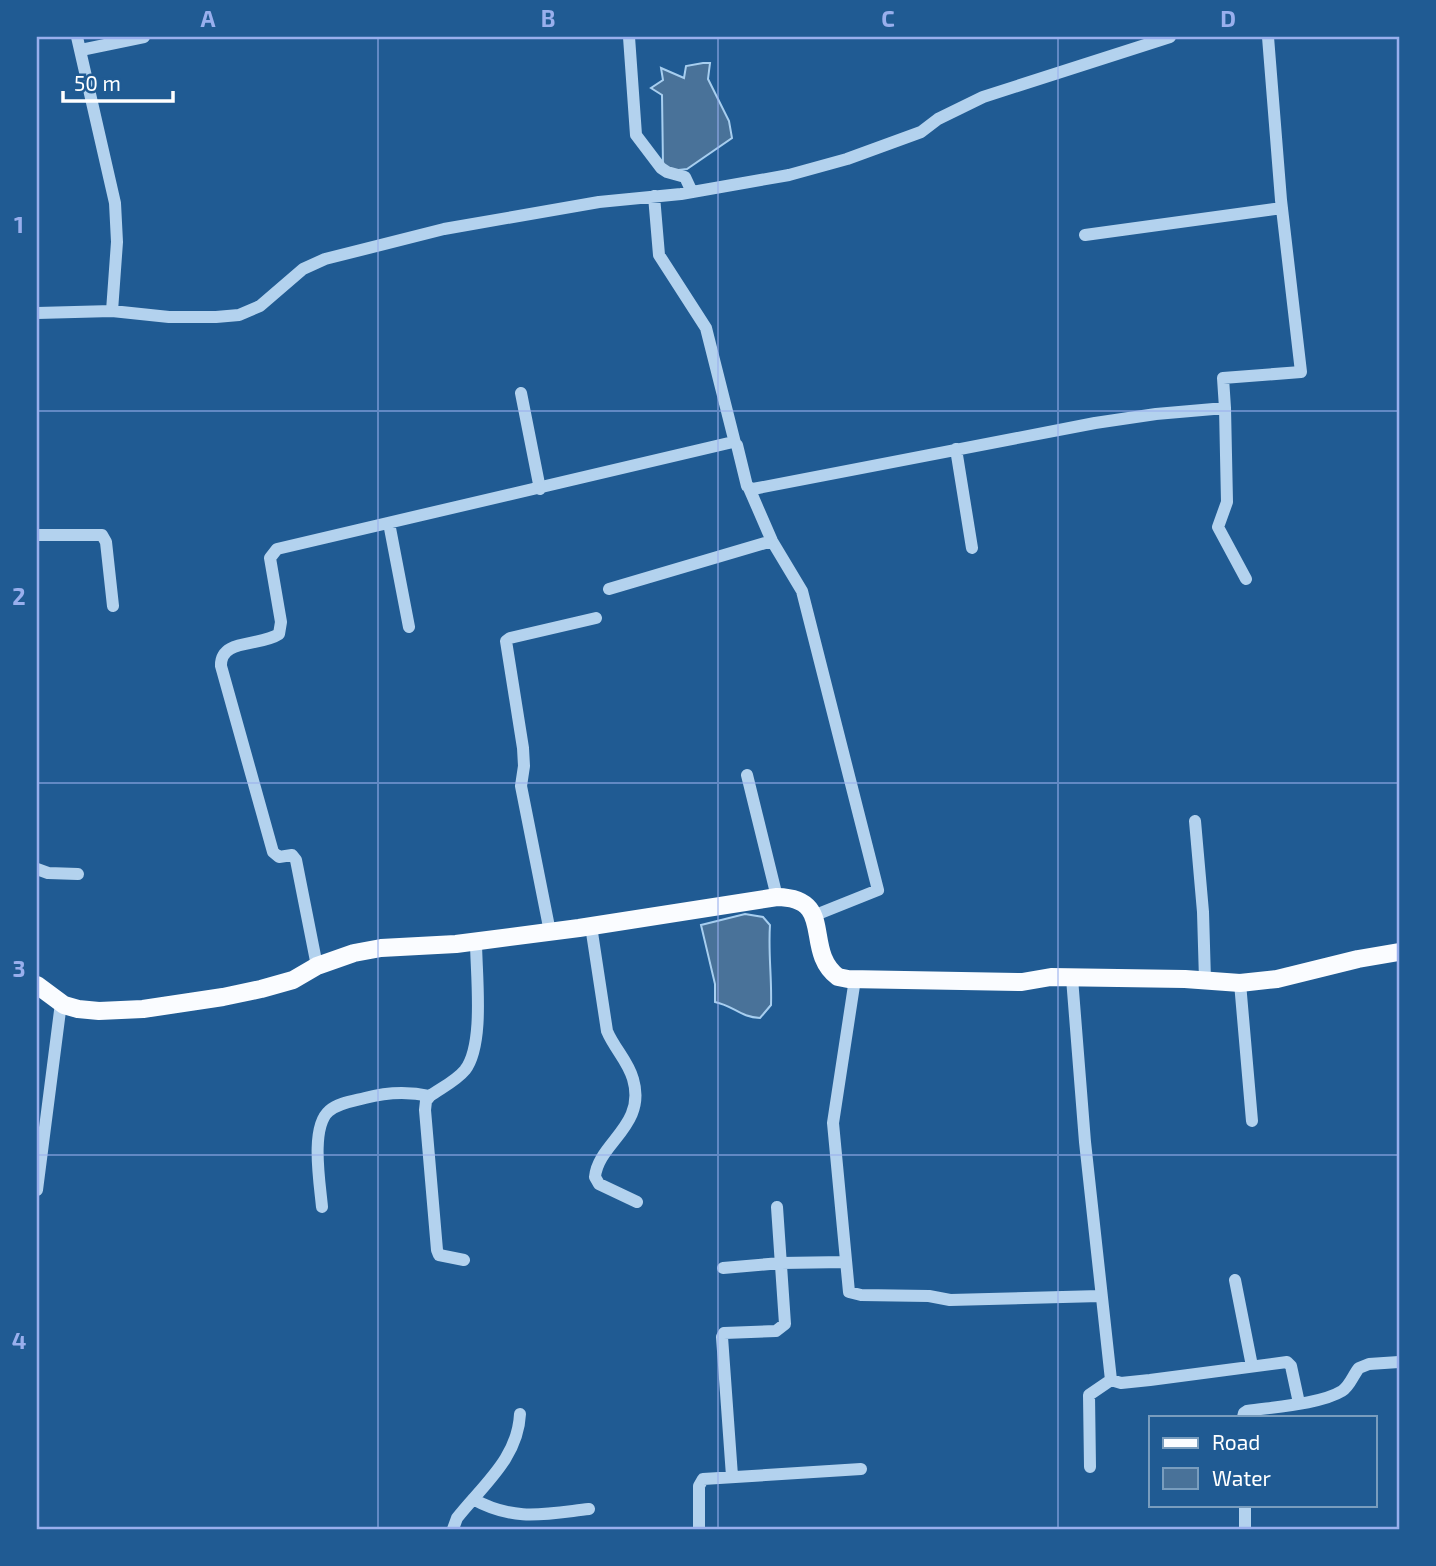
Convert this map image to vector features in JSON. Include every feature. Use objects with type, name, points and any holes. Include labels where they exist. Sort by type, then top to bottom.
[{"type":"main road","points":[[37,985],[61,1003],[78,1009],[99,1011],[180,1004],[293,980],[317,966],[354,953],[550,932],[777,897],[799,899],[807,905],[813,916],[820,947],[832,973],[838,977],[855,979],[1022,982],[1051,977],[1240,983],[1287,977],[1358,959],[1399,952]]},
{"type":"street","points":[[77,37],[115,203],[117,242],[112,311]]},
{"type":"street","points":[[81,50],[144,37]]},
{"type":"street","points":[[37,313],[112,311],[169,317],[240,315],[260,306],[303,268],[325,259],[444,229],[599,202],[692,192],[789,175],[847,159],[921,132],[938,119],[983,97],[1170,37]]},
{"type":"street","points":[[1246,579],[1218,527],[1227,502],[1223,378],[1301,372],[1282,208],[1268,37]]},
{"type":"street","points":[[626,39],[636,135],[660,168],[687,179],[692,192]]},
{"type":"street","points":[[654,196],[659,255],[706,328],[749,488],[772,541],[802,591],[878,890],[813,916]]},
{"type":"street","points":[[1084,235],[1282,208]]},
{"type":"street","points":[[521,393],[540,489]]},
{"type":"street","points":[[749,488],[1095,422],[1225,408]]},
{"type":"street","points":[[317,966],[296,860],[292,855],[276,856],[270,846],[222,676],[221,656],[228,649],[270,639],[279,634],[281,622],[270,558],[272,553],[284,547],[735,443]]},
{"type":"street","points":[[956,449],[972,548]]},
{"type":"street","points":[[390,523],[409,628]]},
{"type":"street","points":[[37,534],[102,535],[106,542],[113,606]]},
{"type":"street","points":[[609,589],[772,541]]},
{"type":"street","points":[[550,932],[521,786],[523,748],[506,641],[596,618]]},
{"type":"street","points":[[747,775],[777,897]]},
{"type":"street","points":[[1195,821],[1203,912],[1205,981]]},
{"type":"street","points":[[37,869],[48,873],[78,874]]},
{"type":"street","points":[[591,926],[607,1031],[611,1042],[629,1067],[635,1082],[636,1096],[628,1123],[600,1162],[595,1177],[599,1184],[637,1202]]},
{"type":"street","points":[[464,1260],[439,1255],[436,1246],[425,1110],[430,1096],[465,1071],[472,1058],[477,1021],[476,941]]},
{"type":"street","points":[[1072,978],[1100,1296],[1111,1380]]},
{"type":"street","points":[[855,979],[833,1123],[847,1289],[855,1294],[929,1296],[950,1300],[1100,1296]]},
{"type":"street","points":[[1240,983],[1252,1121]]},
{"type":"street","points":[[37,1189],[61,1003]]},
{"type":"street","points":[[322,1207],[318,1140],[321,1125],[329,1111],[340,1105],[380,1094],[400,1092],[430,1096]]},
{"type":"street","points":[[732,1476],[722,1336],[724,1333],[776,1331],[785,1324],[777,1207]]},
{"type":"street","points":[[723,1268],[781,1263],[845,1262]]},
{"type":"street","points":[[1235,1280],[1252,1367]]},
{"type":"street","points":[[1111,1380],[1121,1383],[1289,1362],[1299,1404]]},
{"type":"street","points":[[1243,1416],[1247,1411],[1299,1404],[1343,1391],[1359,1368],[1399,1362]]},
{"type":"street","points":[[1090,1467],[1090,1395],[1111,1380]]},
{"type":"street","points":[[453,1529],[457,1518],[507,1459],[518,1433],[520,1413]]},
{"type":"street","points":[[699,1529],[700,1482],[707,1478],[861,1469]]},
{"type":"street","points":[[473,1499],[488,1507],[516,1515],[533,1516],[589,1509]]},
{"type":"street","points":[[1245,1506],[1245,1529]]},
{"type":"water","points":[[710,63],[708,79],[729,121],[732,138],[687,169],[670,171],[663,166],[662,95],[651,88],[663,80],[661,68],[684,78],[686,66]]},
{"type":"water","points":[[745,914],[763,917],[770,925],[771,1005],[760,1018],[747,1016],[715,1002],[715,984],[701,925]]}]
